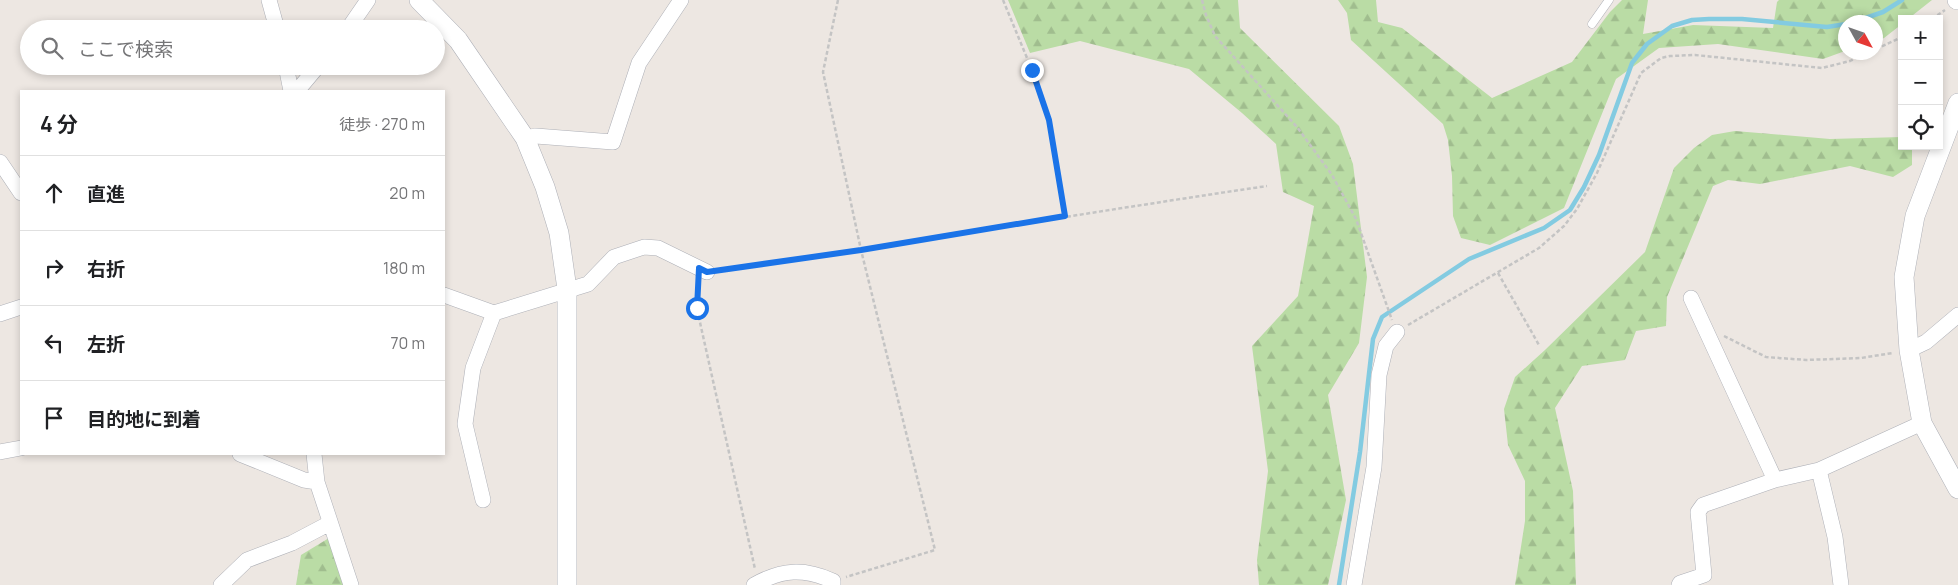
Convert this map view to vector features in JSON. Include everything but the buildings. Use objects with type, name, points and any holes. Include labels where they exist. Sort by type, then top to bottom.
[{"type":"street","points":[[268,0],[274,20]]},
{"type":"street","points":[[354,20],[368,0]]},
{"type":"street","points":[[419,0],[438,20]]},
{"type":"street","points":[[525,138],[536,136],[612,142],[640,63],[681,0]]},
{"type":"street","points":[[445,27],[458,40],[525,138],[545,187],[559,233],[567,289],[567,585]]},
{"type":"street","points":[[288,75],[291,90]]},
{"type":"street","points":[[298,90],[310,75]]},
{"type":"street","points":[[1958,103],[1915,216],[1904,277],[1909,350],[1922,423],[1958,489]]},
{"type":"street","points":[[0,162],[20,192]]},
{"type":"street","points":[[445,295],[494,313],[588,284],[614,257],[644,247],[658,248],[703,270]]},
{"type":"street","points":[[1691,298],[1776,480]]},
{"type":"street","points":[[0,314],[20,307]]},
{"type":"street","points":[[483,500],[465,424],[473,368],[494,313]]},
{"type":"street","points":[[1909,350],[1926,342],[1958,315]]},
{"type":"street","points":[[1354,585],[1374,467],[1380,375],[1386,346],[1397,332]]},
{"type":"street","points":[[1679,585],[1680,582],[1704,575],[1698,512],[1703,505],[1776,480],[1819,470],[1922,423]]},
{"type":"street","points":[[0,452],[20,448]]},
{"type":"street","points":[[242,455],[304,480],[317,482]]},
{"type":"street","points":[[314,455],[317,482],[351,585]]},
{"type":"street","points":[[1819,470],[1834,537],[1841,585]]},
{"type":"street","points":[[221,585],[247,560],[292,543],[330,523]]},
{"type":"street","points":[[756,584],[780,574],[794,571],[815,573],[833,583]]},
{"type":"lane","points":[[1592,24],[1608,0]]},
{"type":"path","points":[[833,583],[935,550],[861,250],[823,72],[838,0]]},
{"type":"path","points":[[1003,0],[1032,70],[1049,120],[1065,216]]},
{"type":"path","points":[[1202,0],[1206,15],[1216,36],[1297,127],[1332,175],[1356,219],[1397,332],[1540,248],[1568,220],[1597,173],[1641,73],[1661,58],[1695,56],[1822,68],[1852,60]]},
{"type":"path","points":[[1883,46],[1898,39]]},
{"type":"path","points":[[756,584],[697,308],[703,270],[861,250],[1065,216],[1267,186]]},
{"type":"path","points":[[1498,274],[1539,345]]},
{"type":"path","points":[[1706,327],[1766,357],[1806,360],[1852,358],[1909,350]]},
{"type":"green space","points":[[1008,0],[1238,0],[1240,28],[1339,126],[1353,164],[1367,277],[1359,343],[1328,395],[1346,500],[1328,585],[1259,585],[1257,560],[1268,471],[1252,346],[1298,296],[1314,206],[1283,192],[1276,144],[1189,69],[1080,41],[1030,53]]},
{"type":"green space","points":[[1338,0],[1376,0],[1378,22],[1402,28],[1492,98],[1572,62],[1610,12],[1622,0],[1648,0],[1643,34],[1693,25],[1773,28],[1777,2],[1779,0],[1932,0],[1913,15],[1898,15],[1898,27],[1883,38],[1883,15],[1838,15],[1838,54],[1823,59],[1718,44],[1659,48],[1616,79],[1564,208],[1490,245],[1461,238],[1453,216],[1452,176],[1448,140],[1443,124],[1351,40],[1347,13]]},
{"type":"green space","points":[[1735,131],[1830,139],[1898,137],[1898,150],[1912,150],[1912,165],[1893,177],[1850,166],[1760,184],[1728,180],[1713,186],[1667,297],[1666,326],[1636,331],[1625,360],[1582,366],[1555,408],[1573,491],[1576,585],[1515,585],[1525,521],[1525,481],[1508,445],[1504,409],[1515,377],[1645,252],[1674,168],[1694,148],[1712,135]]},
{"type":"green space","points":[[329,538],[345,585],[296,585],[301,555]]},
{"type":"waterway","points":[[1874,15],[1883,12],[1902,0]]},
{"type":"waterway","points":[[1339,585],[1360,452],[1373,339],[1382,317],[1469,259],[1544,228],[1570,210],[1584,187],[1599,155],[1632,63],[1647,44],[1672,26],[1692,20],[1709,19],[1742,19],[1827,27],[1838,25]]},
{"type":"route","points":[[697,308],[699,268],[707,272],[861,250],[1065,216],[1049,120],[1032,70]]}]
